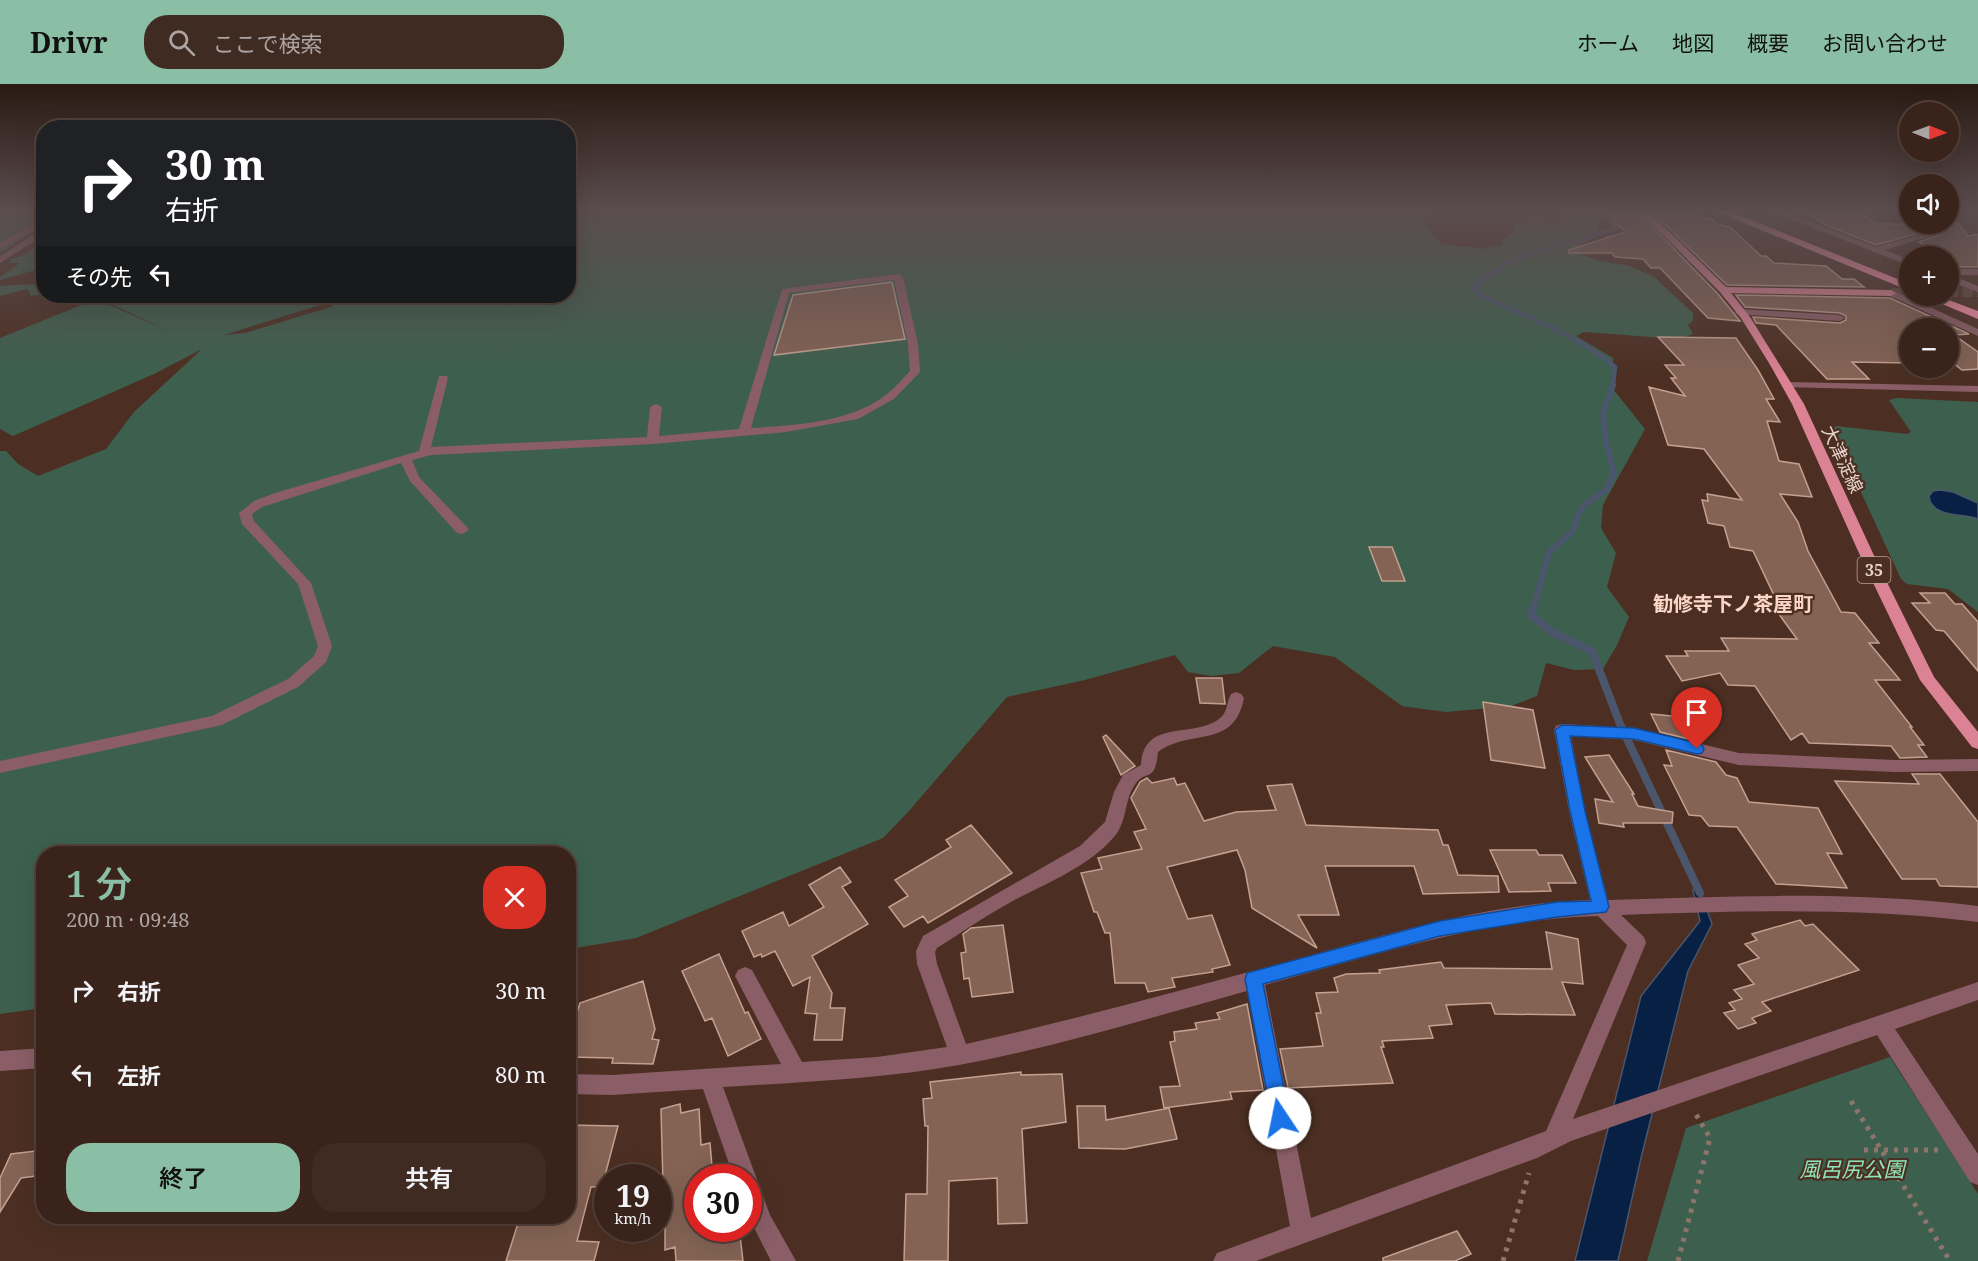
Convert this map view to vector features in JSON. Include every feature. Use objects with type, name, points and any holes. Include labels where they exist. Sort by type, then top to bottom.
[{"type":"highway","points":[[1856,266],[1899,284]]},
{"type":"highway","points":[[1959,295],[1978,303]]},
{"type":"highway","points":[[1955,306],[1978,315]]},
{"type":"main road","name":"大津淀線","points":[[1699,266],[1723,290],[1740,312],[1788,385],[1870,562],[1928,680],[1978,743]]},
{"type":"main road","points":[[1723,290],[1891,293]]},
{"type":"street","points":[[1959,272],[1978,272]]},
{"type":"street","points":[[0,767],[216,721],[257,703],[293,683],[321,658],[325,646],[304,583],[247,521],[245,513],[258,504],[424,453],[653,441],[786,429],[854,417],[890,397],[915,372],[913,344],[898,277],[785,291],[744,432]]},
{"type":"street","points":[[1959,282],[1978,289]]},
{"type":"street","points":[[1891,293],[1978,333]]},
{"type":"street","points":[[1740,312],[1840,318]]},
{"type":"street","points":[[424,453],[443,378]]},
{"type":"street","points":[[1788,385],[1978,389]]},
{"type":"street","points":[[653,441],[656,407]]},
{"type":"street","points":[[404,458],[414,478],[462,530]]},
{"type":"street","points":[[960,1055],[927,964],[926,951],[930,942],[983,908],[1092,848],[1111,829],[1130,778],[1147,770],[1149,754],[1153,747],[1165,741],[1220,726],[1232,718],[1236,710],[1236,698]]},
{"type":"street","points":[[1553,1139],[1637,943],[1600,907],[1577,811],[1562,730],[1634,734],[1739,759],[1894,766],[1978,765]]},
{"type":"street","points":[[576,1084],[612,1085],[877,1067],[960,1055],[1081,1028],[1440,928],[1557,909],[1717,904],[1923,907],[1978,914]]},
{"type":"street","points":[[745,976],[797,1073]]},
{"type":"street","points":[[1254,979],[1303,1233]]},
{"type":"street","points":[[1225,1261],[1553,1139],[1978,991]]},
{"type":"street","points":[[1882,1026],[1978,1174]]},
{"type":"street","points":[[0,1061],[36,1059]]},
{"type":"street","points":[[710,1079],[740,1164]]},
{"type":"street","points":[[762,1222],[784,1261]]},
{"type":"path","points":[[1677,1096],[1710,1138],[1678,1261]]},
{"type":"path","points":[[1851,1101],[1950,1261]]},
{"type":"path","points":[[1503,1261],[1553,1139]]},
{"type":"path","points":[[1864,1150],[1962,1150]]},
{"type":"green space","points":[[16,266],[36,266],[36,270],[0,280],[0,277]]},
{"type":"green space","points":[[576,266],[1630,266],[1654,277],[1693,313],[1693,320],[1688,325],[1693,334],[1679,339],[1584,332],[1576,336],[1613,358],[1613,389],[1645,429],[1603,505],[1601,528],[1616,553],[1607,587],[1629,617],[1603,669],[1574,670],[1546,663],[1537,696],[1511,706],[1446,712],[1402,706],[1335,657],[1273,646],[1239,673],[1211,676],[1188,672],[1175,655],[1085,680],[1007,697],[883,838],[636,938],[576,948],[576,846],[36,846],[36,1009],[0,1014],[0,451],[6,451],[18,464],[38,476],[106,449],[134,412],[202,349],[154,374],[13,436],[0,429],[0,338],[86,303],[105,303],[173,333],[109,303],[324,303],[224,335],[245,333],[331,307],[336,303],[576,303]]},
{"type":"green space","points":[[36,285],[36,295],[31,296],[27,289],[0,296],[0,286]]},
{"type":"green space","points":[[1897,398],[1978,402],[1978,612],[1948,589],[1907,584],[1901,579],[1832,429],[1836,426],[1907,434],[1911,432],[1889,400]]},
{"type":"green space","name":"風呂尻公園","points":[[1890,1057],[1978,1194],[1978,1261],[1647,1261],[1686,1128]]},
{"type":"water","points":[[1933,491],[1953,492],[1978,503],[1978,519],[1949,514],[1935,508],[1929,496]]},
{"type":"water","points":[[1698,885],[1712,924],[1688,971],[1641,1158],[1618,1261],[1575,1261],[1641,996],[1700,921],[1693,890]]},
{"type":"building","points":[[1649,266],[1691,266],[1740,321],[1708,318],[1660,268]]},
{"type":"building","points":[[1707,266],[1826,266],[1842,279],[1854,279],[1864,287],[1727,285]]},
{"type":"building","points":[[892,282],[905,339],[774,355],[793,295]]},
{"type":"building","points":[[1736,295],[1890,298],[1899,302],[1899,306],[1908,306],[1934,318],[1899,318],[1899,363],[1852,362],[1869,379],[1827,379],[1776,325],[1756,323],[1753,317],[1840,323],[1846,320],[1846,316],[1840,313],[1745,307]]},
{"type":"building","points":[[1959,329],[1969,334],[1959,335]]},
{"type":"building","points":[[1658,337],[1736,338],[1758,370],[1774,399],[1766,399],[1780,422],[1767,421],[1779,461],[1799,464],[1812,497],[1780,494],[1798,522],[1808,551],[1841,612],[1855,613],[1879,643],[1869,643],[1900,680],[1875,680],[1912,727],[1910,727],[1924,745],[1918,745],[1927,757],[1900,758],[1891,746],[1809,743],[1802,733],[1791,740],[1755,686],[1728,685],[1720,673],[1682,681],[1666,656],[1688,656],[1685,651],[1729,651],[1721,638],[1797,639],[1773,606],[1779,606],[1753,551],[1730,547],[1724,526],[1708,523],[1702,500],[1708,501],[1707,494],[1742,500],[1704,449],[1668,445],[1649,387],[1685,396],[1671,378],[1676,378],[1665,365],[1684,365]]},
{"type":"building","points":[[1959,339],[1978,352],[1978,369],[1962,370],[1959,368]]},
{"type":"building","points":[[1369,547],[1392,547],[1405,581],[1382,581]]},
{"type":"building","points":[[1920,593],[1945,593],[1955,604],[1962,604],[1978,622],[1978,671],[1944,631],[1936,630],[1912,603],[1930,603]]},
{"type":"building","points":[[1196,678],[1222,678],[1225,704],[1200,703]]},
{"type":"building","points":[[1483,702],[1533,710],[1545,768],[1491,760]]},
{"type":"building","points":[[1651,714],[1682,717],[1701,742],[1660,732]]},
{"type":"building","points":[[1106,735],[1135,766],[1121,775],[1103,737]]},
{"type":"building","points":[[1666,750],[1716,762],[1726,775],[1737,778],[1749,802],[1818,808],[1842,854],[1827,853],[1847,888],[1776,884],[1737,827],[1709,826],[1701,816],[1689,815],[1664,765],[1672,766]]},
{"type":"building","points":[[1609,755],[1634,794],[1632,794],[1638,806],[1673,812],[1672,823],[1623,823],[1624,827],[1599,823],[1595,799],[1613,802],[1585,757]]},
{"type":"building","points":[[1912,774],[1940,774],[1978,822],[1978,887],[1940,886],[1936,879],[1902,879],[1835,781],[1919,784]]},
{"type":"building","points":[[1147,778],[1152,783],[1174,778],[1177,785],[1185,783],[1204,821],[1236,812],[1276,810],[1267,786],[1292,784],[1306,825],[1438,830],[1443,845],[1448,845],[1458,875],[1498,876],[1499,892],[1423,894],[1414,866],[1325,866],[1339,915],[1298,915],[1317,948],[1252,908],[1245,870],[1237,850],[1167,867],[1188,919],[1212,915],[1230,965],[1212,969],[1213,972],[1172,978],[1175,987],[1148,992],[1145,983],[1115,983],[1110,933],[1105,933],[1097,912],[1094,912],[1081,873],[1102,869],[1098,858],[1142,849],[1134,832],[1146,829],[1131,798],[1140,782]]},
{"type":"building","points":[[971,825],[1012,873],[928,923],[923,916],[904,927],[889,907],[908,896],[895,880],[951,847],[946,840]]},
{"type":"building","points":[[1490,850],[1536,850],[1539,855],[1562,855],[1576,883],[1548,883],[1551,891],[1509,892]]},
{"type":"building","points":[[840,867],[851,882],[842,887],[868,924],[812,956],[832,993],[830,1008],[845,1008],[842,1040],[814,1040],[817,1014],[805,1013],[810,977],[793,986],[775,951],[762,957],[761,954],[754,957],[742,931],[783,912],[789,926],[824,907],[809,885]]},
{"type":"building","points":[[1800,920],[1805,926],[1813,924],[1859,970],[1762,1002],[1771,1011],[1752,1018],[1756,1023],[1738,1029],[1724,1013],[1735,1010],[1729,1003],[1742,999],[1734,990],[1754,984],[1738,965],[1759,958],[1745,944],[1757,940],[1752,934]]},
{"type":"building","points":[[1003,925],[1013,992],[972,997],[969,978],[964,979],[961,953],[966,952],[963,934],[971,928]]},
{"type":"building","points":[[1546,932],[1578,939],[1583,984],[1562,982],[1575,1015],[1495,1014],[1491,1003],[1446,1005],[1452,1024],[1429,1026],[1433,1038],[1382,1041],[1384,1047],[1381,1047],[1393,1083],[1288,1088],[1280,1049],[1323,1046],[1316,1013],[1321,1013],[1316,993],[1338,992],[1334,978],[1346,974],[1380,973],[1379,970],[1441,962],[1444,968],[1552,969]]},
{"type":"building","points":[[719,954],[745,1013],[748,1012],[761,1039],[728,1056],[712,1018],[705,1021],[682,971]]},
{"type":"building","points":[[643,981],[655,1029],[652,1039],[659,1040],[653,1064],[612,1063],[613,1058],[576,1057],[576,1015],[580,1003]]},
{"type":"building","points":[[1247,1004],[1263,1090],[1230,1092],[1232,1099],[1164,1108],[1160,1087],[1180,1086],[1170,1042],[1175,1041],[1174,1032],[1197,1029],[1195,1023],[1220,1019],[1217,1013]]},
{"type":"building","points":[[1021,1072],[1021,1075],[1062,1074],[1066,1122],[1022,1129],[1027,1223],[998,1224],[997,1178],[949,1181],[948,1261],[904,1261],[906,1194],[927,1194],[928,1126],[925,1126],[923,1099],[932,1098],[930,1082]]},
{"type":"building","points":[[680,1104],[681,1113],[699,1109],[701,1145],[710,1143],[712,1164],[684,1164],[684,1242],[741,1242],[743,1261],[676,1261],[675,1247],[665,1250],[665,1242],[672,1242],[672,1164],[662,1164],[661,1109]]},
{"type":"building","points":[[1077,1106],[1105,1106],[1106,1120],[1169,1108],[1177,1139],[1125,1149],[1079,1148]]},
{"type":"building","points":[[576,1125],[618,1126],[608,1164],[594,1164],[594,1187],[591,1187],[577,1241],[599,1242],[594,1261],[506,1261],[518,1224],[576,1224]]},
{"type":"building","points":[[36,1151],[36,1176],[21,1178],[0,1212],[0,1178],[11,1154]]},
{"type":"building","points":[[1457,1231],[1471,1254],[1455,1261],[1383,1261],[1383,1258]]},
{"type":"waterway","points":[[1503,266],[1488,275],[1474,288],[1479,294],[1550,326],[1600,355],[1615,367],[1613,386]]},
{"type":"waterway","points":[[1533,610],[1549,552],[1573,531],[1578,514],[1584,505],[1606,490],[1614,473],[1606,442],[1603,413],[1613,385]]},
{"type":"waterway","points":[[1533,608],[1531,615],[1552,632],[1592,651],[1620,724],[1700,893]]},
{"type":"tunnel","points":[[1959,292],[1978,292]]},
{"type":"tunnel","points":[[1891,293],[1899,293]]},
{"type":"district","name":"勧修寺下ノ茶屋町","points":[[1733,603]]},
{"type":"route","points":[[1280,1118],[1254,979],[1440,928],[1557,909],[1600,907],[1577,811],[1562,730],[1634,734],[1697,749]]}]
